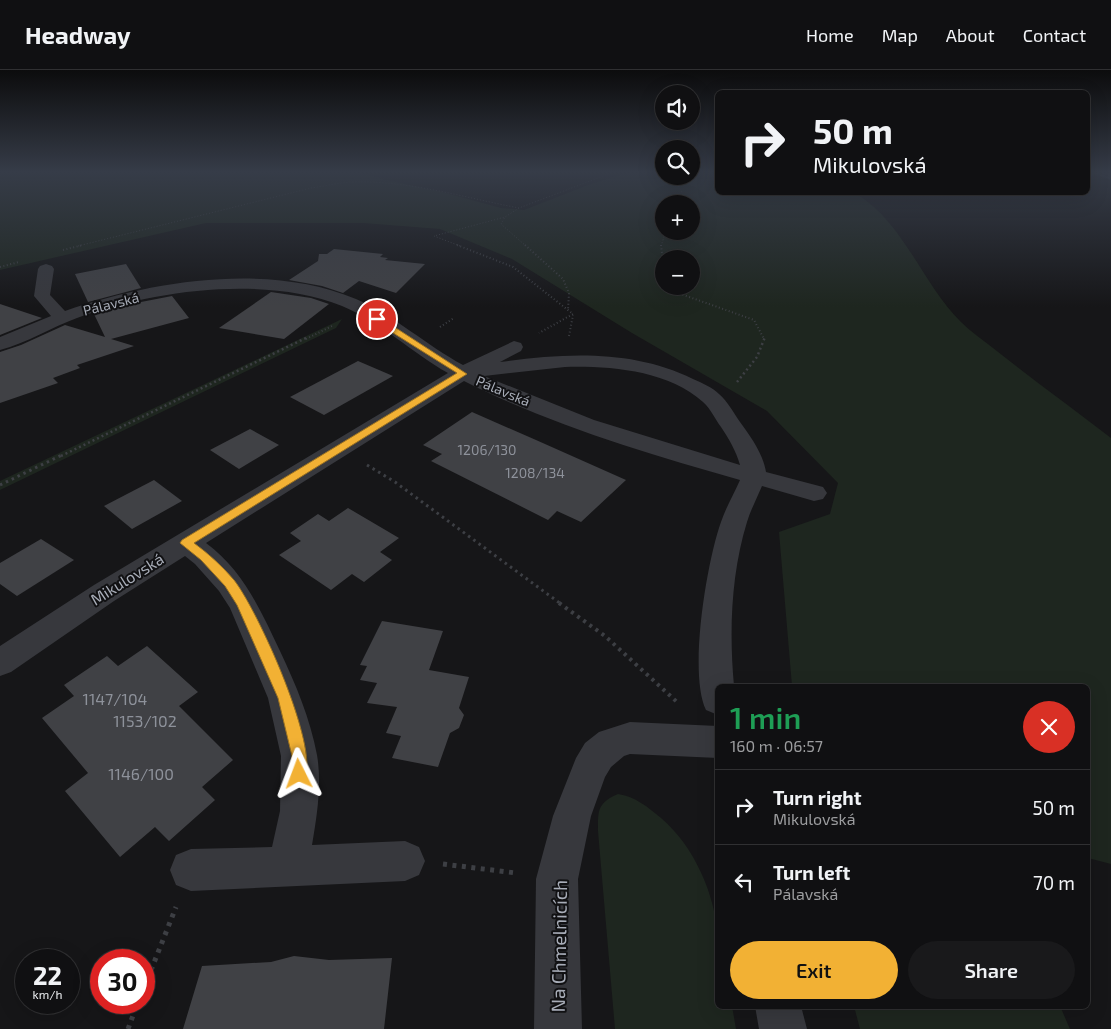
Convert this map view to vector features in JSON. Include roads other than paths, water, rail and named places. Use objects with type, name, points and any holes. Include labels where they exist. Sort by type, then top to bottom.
[{"type":"street","points":[[46,269],[42,296],[62,318]]},
{"type":"street","name":"Pálavská","points":[[0,344],[62,318],[135,298],[193,288],[254,285],[305,290],[341,300],[364,310],[463,374],[512,396],[602,429],[754,476],[814,492]]},
{"type":"street","name":"Mikulovská","points":[[0,662],[104,593],[463,374],[514,346]]},
{"type":"street","points":[[463,374],[537,362],[601,362],[639,366],[680,378],[713,399],[747,448],[754,476],[733,523],[723,564],[716,613],[717,684]]},
{"type":"street","points":[[186,543],[205,557],[229,583],[243,604],[285,698],[299,756],[299,811],[288,867]]},
{"type":"street","name":"Na Chmelnicích","points":[[558,1029],[557,879],[572,816],[589,770],[598,755],[612,744],[630,738],[715,742]]},
{"type":"street","points":[[190,870],[405,861]]},
{"type":"street","points":[[779,1009],[783,1029]]}]
